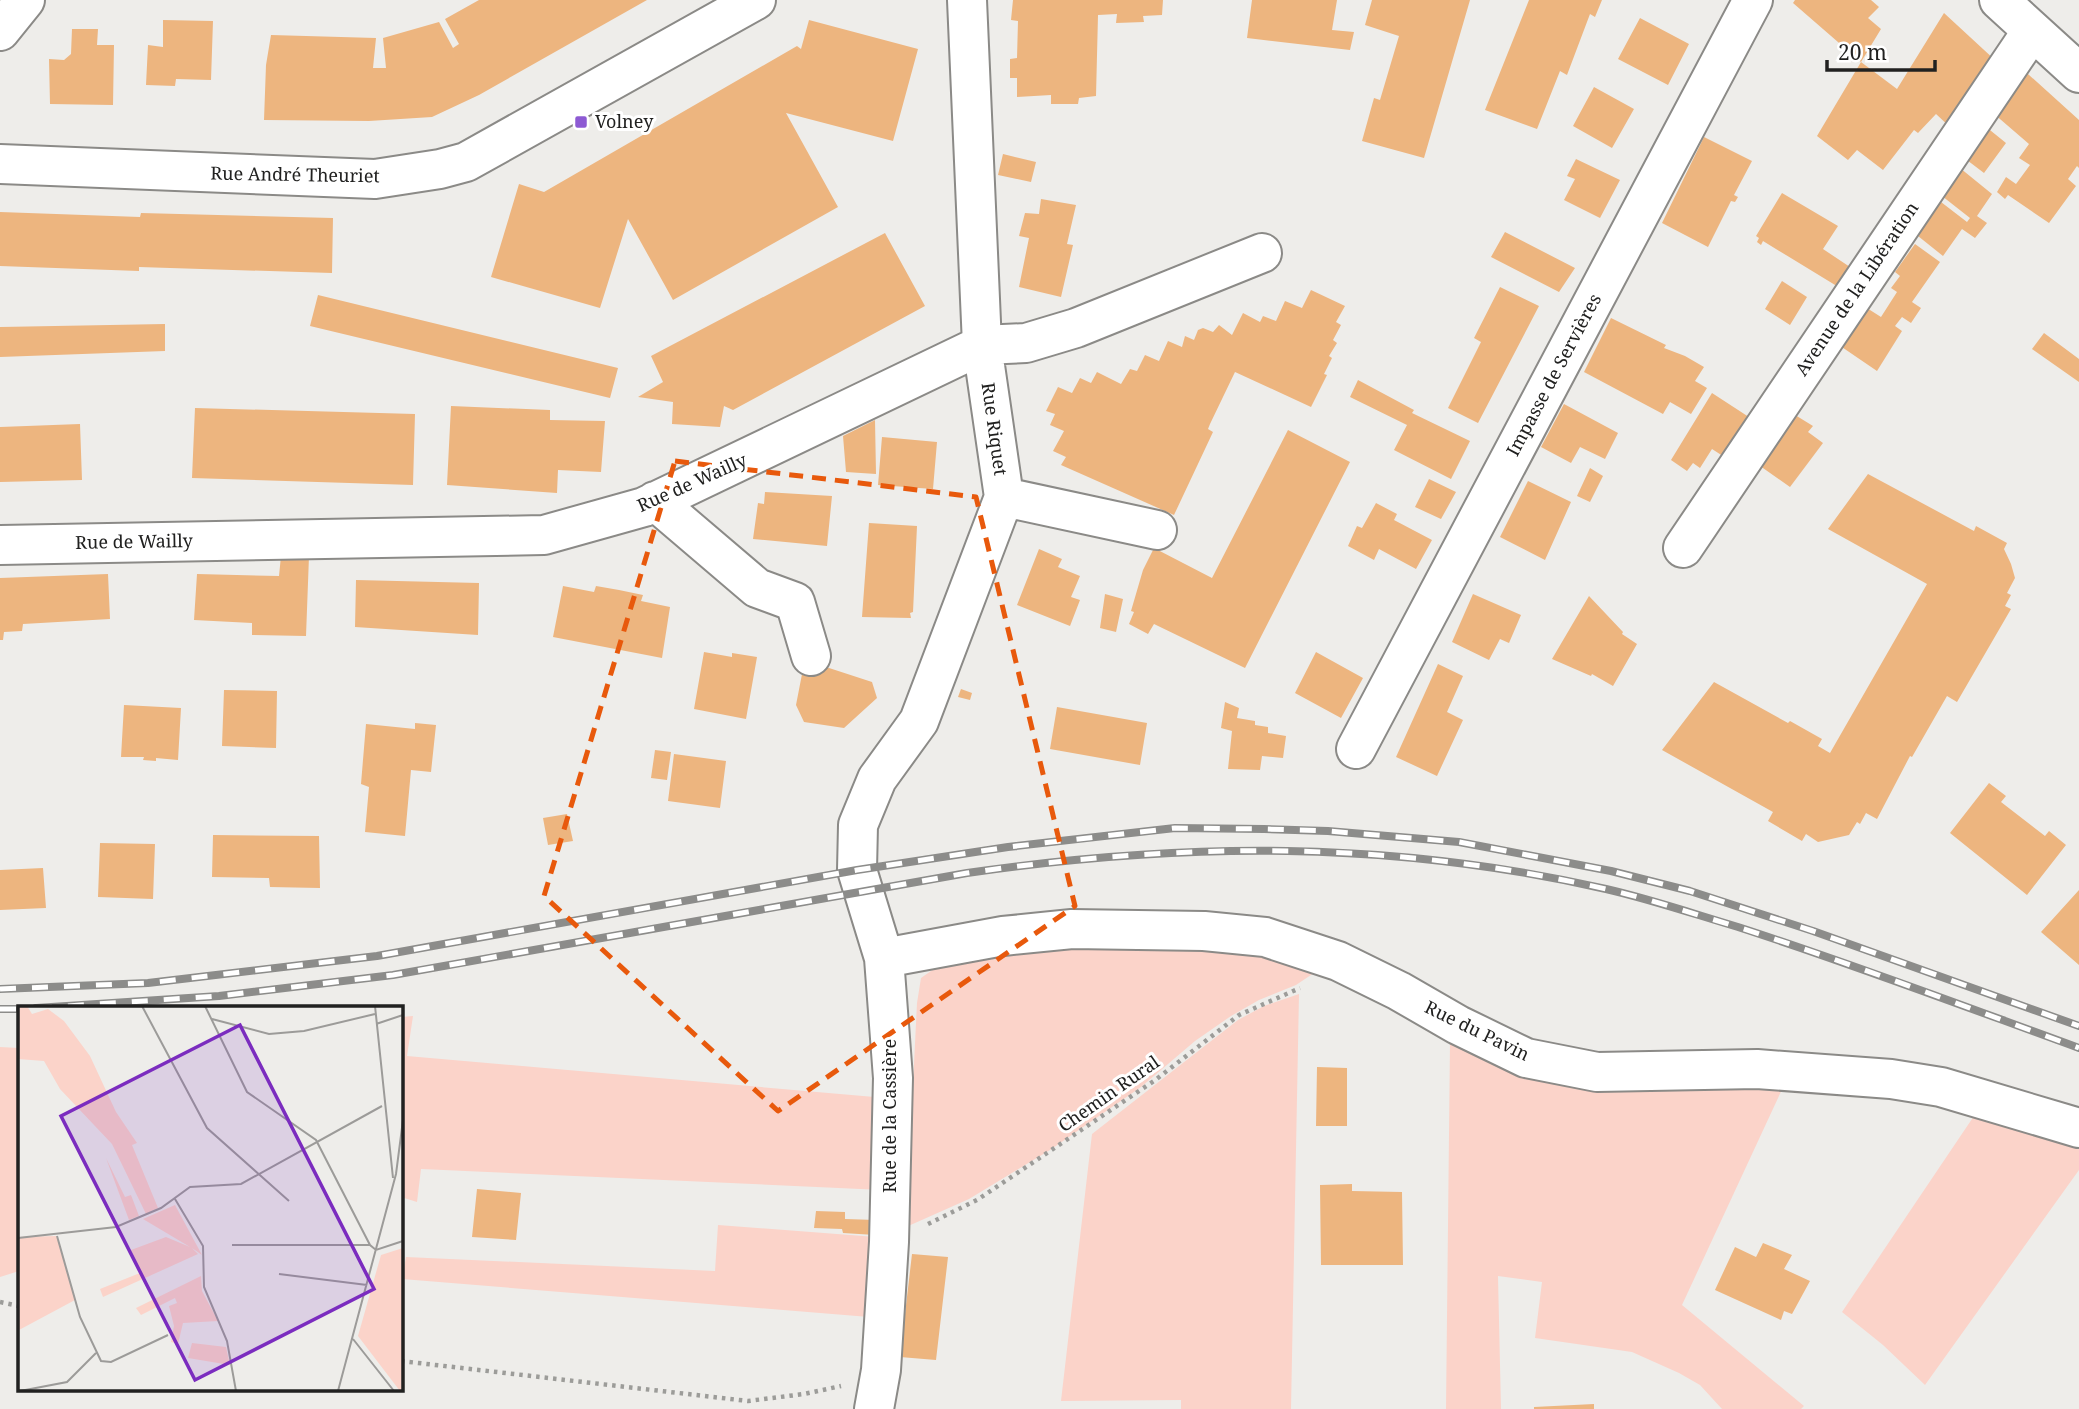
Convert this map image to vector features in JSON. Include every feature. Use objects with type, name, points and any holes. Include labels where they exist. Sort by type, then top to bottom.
[{"type":"street","points":[[0,31],[25,0]]},
{"type":"street","name":"Rue André Theuriet","points":[[0,164],[375,179],[440,169],[466,162],[756,0]]},
{"type":"street","name":"Rue Riquet","points":[[858,825],[877,779],[919,721],[1004,497],[982,345],[967,0]]},
{"type":"street","name":"Impasse de Servières","points":[[1356,749],[1753,0]]},
{"type":"street","points":[[1999,0],[2079,73]]},
{"type":"street","name":"Avenue de la Libération","points":[[1683,548],[2032,30]]},
{"type":"street","name":"Rue de Wailly","points":[[0,545],[544,535],[644,507],[982,345],[1026,343],[1076,328],[1262,253]]},
{"type":"street","points":[[1004,497],[1157,530]]},
{"type":"street","points":[[655,501],[757,588],[795,602],[811,656]]},
{"type":"street","name":"Rue de la Cassière","points":[[858,825],[857,870],[884,958],[893,1078],[889,1242],[881,1370],[874,1409]]},
{"type":"street","name":"Rue du Pavin","points":[[884,958],[1003,936],[1072,929],[1204,931],[1265,937],[1338,961],[1526,1058],[1597,1072],[1757,1069],[1891,1079],[1941,1087],[2079,1128]]},
{"type":"path","name":"Chemin Rural","points":[[889,1242],[977,1200],[1154,1081],[1239,1015],[1323,977],[1338,961]]},
{"type":"path","points":[[0,1302],[18,1307]]},
{"type":"path","points":[[402,1361],[748,1401],[835,1387],[881,1370]]},
{"type":"highlighted area","points":[[675,461],[976,497],[1075,906],[778,1111],[544,896]]},
{"type":"shaded area","points":[[1030,942],[1210,943],[1320,969],[1296,985],[1259,1000],[1231,1016],[1195,1041],[1141,1087],[1050,1150],[969,1199],[906,1227],[917,1003],[921,978],[938,966]]},
{"type":"shaded area","points":[[1299,994],[1291,1409],[1181,1409],[1181,1400],[1061,1401],[1092,1134],[1238,1020],[1264,1006]]},
{"type":"shaded area","points":[[413,1016],[407,1056],[886,1098],[882,1190],[421,1169],[417,1202],[402,1197],[402,1017]]},
{"type":"shaded area","points":[[1450,1043],[1547,1083],[1660,1087],[1785,1083],[1682,1305],[1804,1406],[1801,1409],[1722,1409],[1700,1385],[1632,1352],[1535,1338],[1542,1282],[1498,1276],[1501,1409],[1446,1409]]},
{"type":"shaded area","points":[[0,1047],[18,1048],[18,1271],[0,1277]]},
{"type":"shaded area","points":[[1976,1113],[2079,1141],[2079,1170],[1925,1385],[1883,1345],[1842,1312]]},
{"type":"shaded area","points":[[718,1225],[876,1237],[869,1317],[402,1279],[406,1257],[715,1271]]},
{"type":"building","points":[[479,0],[647,0],[479,95],[432,117],[369,121],[264,120],[266,65],[271,35],[376,38],[373,68],[386,68],[383,38],[439,22],[453,48],[459,44],[445,19]]},
{"type":"building","points":[[1013,0],[1163,0],[1162,15],[1143,16],[1144,22],[1116,23],[1117,14],[1098,15],[1096,96],[1079,98],[1078,104],[1051,104],[1051,95],[1017,97],[1017,78],[1010,78],[1010,59],[1017,58],[1018,21],[1011,20]]},
{"type":"building","points":[[1252,0],[1337,0],[1332,30],[1354,32],[1350,50],[1247,38]]},
{"type":"building","points":[[1372,0],[1470,0],[1424,158],[1362,141],[1374,98],[1380,100],[1399,36],[1365,25]]},
{"type":"building","points":[[1529,0],[1602,0],[1595,17],[1590,14],[1567,75],[1560,71],[1537,129],[1485,110]]},
{"type":"building","points":[[1795,0],[1871,0],[1879,7],[1868,18],[1881,29],[1861,62],[1793,3]]},
{"type":"building","points":[[1944,13],[1996,61],[1951,128],[1936,114],[1918,133],[1914,130],[1883,170],[1857,150],[1848,160],[1817,136],[1861,62],[1897,89]]},
{"type":"building","points":[[1640,18],[1689,44],[1668,85],[1618,59]]},
{"type":"building","points":[[163,20],[213,21],[211,80],[176,79],[175,86],[146,85],[148,45],[163,47]]},
{"type":"building","points":[[809,20],[918,49],[893,141],[786,113],[838,207],[673,300],[628,219],[600,308],[491,277],[519,184],[544,192],[797,46],[801,49]]},
{"type":"building","points":[[72,29],[98,29],[97,45],[114,45],[113,105],[50,104],[49,59],[64,60],[71,54]]},
{"type":"building","points":[[2018,65],[2079,120],[2079,168],[2077,166],[2068,179],[2076,186],[2049,223],[2008,195],[2005,199],[1997,192],[2006,177],[2016,184],[2030,165],[2019,158],[2029,144],[1993,113]]},
{"type":"building","points":[[1594,87],[1634,109],[1612,148],[1573,126]]},
{"type":"building","points":[[1980,122],[2006,143],[1984,173],[1959,154]]},
{"type":"building","points":[[1704,137],[1752,161],[1734,195],[1738,197],[1735,202],[1731,201],[1708,247],[1662,223]]},
{"type":"building","points":[[1003,154],[1036,162],[1031,182],[998,175]]},
{"type":"building","points":[[1576,159],[1620,180],[1600,218],[1564,200],[1575,179],[1567,176]]},
{"type":"building","points":[[1960,168],[1992,194],[1977,216],[1987,223],[1975,238],[1962,229],[1943,256],[1918,236],[1941,202],[1967,222],[1970,218],[1942,196]]},
{"type":"building","points":[[1782,193],[1838,226],[1823,249],[1853,269],[1840,288],[1763,241],[1761,245],[1757,242],[1759,238],[1756,236]]},
{"type":"building","points":[[1041,199],[1076,205],[1067,244],[1073,245],[1061,297],[1019,287],[1029,238],[1019,236],[1025,213],[1039,214]]},
{"type":"building","points":[[0,212],[140,217],[141,213],[333,218],[332,273],[0,266]]},
{"type":"building","points":[[1505,232],[1575,268],[1559,292],[1491,257]]},
{"type":"building","points":[[885,233],[925,306],[733,410],[724,406],[720,427],[672,424],[673,402],[638,397],[663,382],[651,356]]},
{"type":"building","points":[[1915,244],[1940,262],[1912,302],[1921,308],[1911,323],[1902,317],[1895,326],[1902,331],[1877,371],[1833,341],[1859,303],[1881,317],[1897,292],[1891,288],[1900,276],[1895,272]]},
{"type":"building","points":[[1782,281],[1807,297],[1790,325],[1765,309]]},
{"type":"building","points":[[1500,287],[1539,306],[1478,423],[1448,408],[1481,342],[1474,338]]},
{"type":"building","points":[[1311,290],[1345,306],[1336,322],[1341,325],[1333,340],[1337,343],[1329,356],[1332,358],[1324,374],[1327,375],[1311,407],[1235,372],[1208,429],[1213,432],[1174,515],[1061,465],[1066,457],[1053,451],[1064,431],[1050,425],[1055,414],[1046,411],[1058,387],[1072,393],[1080,378],[1091,383],[1097,372],[1121,384],[1130,369],[1137,371],[1145,355],[1159,361],[1168,341],[1182,347],[1185,336],[1194,340],[1198,330],[1203,328],[1213,332],[1219,325],[1232,335],[1243,313],[1260,322],[1263,316],[1276,321],[1285,301],[1302,308]]},
{"type":"building","points":[[318,295],[618,368],[610,398],[310,326]]},
{"type":"building","points":[[1611,318],[1704,367],[1695,381],[1707,388],[1691,414],[1670,402],[1663,414],[1584,372]]},
{"type":"building","points":[[165,324],[165,351],[0,357],[0,327]]},
{"type":"building","points":[[2044,333],[2079,359],[2079,382],[2032,349]]},
{"type":"building","points":[[1358,380],[1414,410],[1412,413],[1470,441],[1451,479],[1394,450],[1407,425],[1350,397]]},
{"type":"building","points":[[1712,393],[1755,421],[1729,460],[1712,449],[1700,468],[1693,463],[1687,471],[1671,460]]},
{"type":"building","points":[[1564,404],[1618,433],[1605,459],[1580,447],[1571,463],[1541,447]]},
{"type":"building","points":[[451,406],[550,410],[550,420],[605,421],[601,472],[558,470],[557,493],[447,485]]},
{"type":"building","points":[[195,408],[415,414],[413,485],[192,478]]},
{"type":"building","points":[[1787,410],[1813,426],[1808,432],[1823,443],[1790,487],[1753,461]]},
{"type":"building","points":[[875,420],[876,474],[846,472],[843,436]]},
{"type":"building","points":[[80,424],[82,480],[0,482],[0,427]]},
{"type":"building","points":[[1288,430],[1350,462],[1245,668],[1154,624],[1148,634],[1129,624],[1143,570],[1154,548],[1212,578]]},
{"type":"building","points":[[882,437],[937,442],[933,489],[878,485]]},
{"type":"building","points":[[1590,468],[1603,476],[1590,502],[1577,496]]},
{"type":"building","points":[[1868,474],[1974,531],[1976,526],[2007,543],[2004,549],[2015,578],[2007,593],[2011,595],[2005,606],[2011,609],[1957,702],[1947,696],[1912,757],[1910,756],[1877,819],[1866,813],[1849,835],[1818,842],[1806,834],[1802,841],[1768,821],[1773,812],[1662,750],[1714,682],[1822,739],[1818,746],[1830,753],[1927,584],[1828,529]]},
{"type":"building","points":[[1429,479],[1456,492],[1441,519],[1415,507]]},
{"type":"building","points":[[1528,481],[1571,502],[1545,560],[1500,537]]},
{"type":"building","points":[[765,492],[832,496],[827,546],[753,539],[758,503],[764,504]]},
{"type":"building","points":[[1376,503],[1397,514],[1394,520],[1432,540],[1416,569],[1379,549],[1374,560],[1348,546],[1357,526],[1362,528]]},
{"type":"building","points":[[869,523],[917,526],[911,618],[862,617]]},
{"type":"building","points":[[1039,549],[1062,559],[1058,567],[1080,576],[1071,597],[1080,600],[1070,626],[1017,605]]},
{"type":"building","points":[[281,556],[309,556],[306,636],[252,635],[252,623],[194,620],[197,574],[279,576]]},
{"type":"building","points":[[108,574],[110,619],[23,624],[22,631],[4,632],[3,640],[0,640],[0,578]]},
{"type":"building","points":[[356,580],[479,583],[478,635],[355,627]]},
{"type":"building","points":[[563,586],[594,592],[596,586],[619,590],[643,595],[641,601],[670,607],[662,658],[553,637]]},
{"type":"building","points":[[1105,594],[1123,599],[1116,632],[1100,628]]},
{"type":"building","points":[[1473,594],[1521,615],[1509,643],[1500,639],[1489,660],[1452,642]]},
{"type":"building","points":[[1589,596],[1622,634],[1637,644],[1613,686],[1592,674],[1591,676],[1552,659]]},
{"type":"building","points":[[704,652],[732,657],[732,653],[757,657],[746,719],[694,709]]},
{"type":"building","points":[[1316,652],[1363,678],[1341,718],[1295,693]]},
{"type":"building","points":[[1438,664],[1463,676],[1447,712],[1463,720],[1437,776],[1396,757]]},
{"type":"building","points":[[826,667],[872,682],[877,698],[844,728],[804,722],[796,705],[803,669]]},
{"type":"building","points":[[961,689],[972,693],[970,700],[958,697]]},
{"type":"building","points":[[224,690],[277,691],[276,748],[222,746]]},
{"type":"building","points":[[1225,702],[1239,708],[1237,718],[1255,721],[1255,725],[1268,727],[1268,733],[1286,736],[1283,758],[1262,756],[1260,770],[1228,769],[1232,731],[1221,728]]},
{"type":"building","points":[[124,705],[181,708],[178,760],[156,758],[156,761],[143,760],[144,757],[121,757]]},
{"type":"building","points":[[1057,707],[1147,723],[1140,765],[1050,749]]},
{"type":"building","points":[[415,723],[436,725],[431,772],[411,770],[405,836],[365,832],[369,787],[361,784],[366,724],[415,729]]},
{"type":"building","points":[[655,750],[671,752],[667,780],[651,778]]},
{"type":"building","points":[[674,754],[726,761],[720,808],[668,801]]},
{"type":"building","points":[[1989,783],[2006,796],[2001,802],[2045,836],[2049,831],[2066,845],[2027,895],[1950,833]]},
{"type":"building","points":[[567,814],[573,841],[548,845],[543,818]]},
{"type":"building","points":[[213,835],[319,836],[320,888],[270,887],[269,878],[212,877]]},
{"type":"building","points":[[100,843],[155,844],[153,899],[98,897]]},
{"type":"building","points":[[43,868],[46,908],[0,910],[0,870]]},
{"type":"building","points":[[2079,890],[2079,965],[2041,932]]},
{"type":"building","points":[[1317,1067],[1347,1068],[1347,1126],[1316,1126]]},
{"type":"building","points":[[1352,1184],[1352,1191],[1402,1192],[1403,1265],[1321,1265],[1320,1185]]},
{"type":"building","points":[[477,1189],[521,1193],[516,1240],[472,1237]]},
{"type":"building","points":[[816,1211],[845,1212],[845,1219],[876,1220],[875,1235],[843,1233],[842,1229],[814,1228]]},
{"type":"building","points":[[1763,1243],[1792,1255],[1784,1269],[1810,1281],[1792,1314],[1784,1311],[1781,1320],[1715,1290],[1735,1247],[1756,1257]]},
{"type":"building","points":[[912,1254],[948,1257],[936,1360],[900,1357]]},
{"type":"building","points":[[1594,1404],[1594,1409],[1534,1409],[1534,1407]]},
{"type":"railway","points":[[0,989],[148,983],[377,956],[857,870],[1008,847],[1175,828],[1264,829],[1328,831],[1459,842],[1611,871],[1690,891],[1813,931],[2079,1026]]},
{"type":"railway","points":[[66,1006],[219,996],[393,975],[967,873],[1128,856],[1287,851],[1446,861],[1606,889],[1781,941],[2079,1048]]},
{"type":"railway","points":[[0,1009],[18,1009]]},
{"type":"place","name":"Volney","points":[[581,122]]}]
